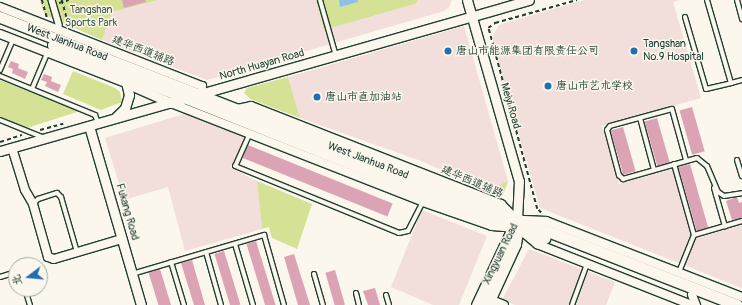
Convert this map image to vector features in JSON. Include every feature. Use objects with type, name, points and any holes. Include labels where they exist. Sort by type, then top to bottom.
[{"type":"main road","name":"West Jianhua Road","points":[[0,17],[237,109],[516,225],[694,302],[717,305]]},
{"type":"main road","name":"West Jianhua Road","points":[[0,25],[188,99],[252,130],[424,197],[516,225],[737,305]]},
{"type":"main road","name":"Xingyuan Road","points":[[488,302],[515,244],[516,225]]},
{"type":"main road","name":"Xingyuan Road","points":[[477,305],[516,225]]},
{"type":"street","name":"Meiyi Road","points":[[467,0],[520,181],[516,225]]},
{"type":"street","name":"North Huayan Road","points":[[0,151],[93,124],[188,99],[472,15],[529,0]]},
{"type":"street","points":[[53,2],[59,26]]},
{"type":"street","name":"建华西道辅路","points":[[0,7],[202,86],[202,95]]},
{"type":"street","points":[[0,34],[128,84],[171,103],[252,130]]},
{"type":"street","points":[[115,118],[125,108],[129,95],[128,84],[124,73]]},
{"type":"street","name":"Fukang Road","points":[[93,124],[122,239],[141,305]]},
{"type":"street","points":[[12,148],[25,190],[33,204],[48,257],[54,259],[122,239]]},
{"type":"street","points":[[516,225],[546,221],[742,297]]},
{"type":"street","points":[[516,225],[537,244],[587,264],[694,302]]},
{"type":"street","points":[[488,302],[504,305]]},
{"type":"lane","points":[[320,0],[336,56]]},
{"type":"lane","points":[[707,0],[731,83]]},
{"type":"lane","points":[[737,0],[742,19]]},
{"type":"lane","points":[[685,17],[706,89],[742,80]]},
{"type":"lane","points":[[0,70],[13,38]]},
{"type":"lane","points":[[32,89],[47,52]]},
{"type":"lane","points":[[0,76],[95,115],[93,124]]},
{"type":"lane","points":[[686,160],[672,109],[610,126],[607,130],[615,160],[623,178],[686,160],[697,158],[704,161],[725,226]]},
{"type":"lane","points":[[640,118],[654,170]]},
{"type":"lane","points":[[0,120],[45,138]]},
{"type":"lane","points":[[252,130],[235,166],[399,233],[408,230],[424,197]]},
{"type":"lane","points":[[737,160],[742,176]]},
{"type":"lane","points":[[674,164],[694,235],[679,272]]},
{"type":"lane","points":[[712,184],[718,192],[724,196],[742,192]]},
{"type":"lane","points":[[33,204],[38,199],[58,193],[61,197],[77,252]]},
{"type":"lane","points":[[694,235],[742,221]]},
{"type":"lane","points":[[132,274],[264,235],[284,305]]},
{"type":"lane","points":[[235,244],[253,305]]},
{"type":"lane","points":[[206,252],[221,305]]},
{"type":"lane","points":[[172,262],[184,305]]},
{"type":"lane","points":[[572,305],[587,264]]},
{"type":"lane","points":[[314,274],[323,305]]},
{"type":"lane","points":[[356,293],[359,305]]},
{"type":"lane","points":[[386,295],[389,305]]},
{"type":"path","points":[[42,0],[48,21]]},
{"type":"path","points":[[53,2],[69,0]]},
{"type":"path","points":[[544,214],[536,209],[488,28],[495,23],[577,0]]},
{"type":"path","points":[[62,1],[70,30]]},
{"type":"shaded area","points":[[158,0],[316,0],[324,30],[415,4],[418,0],[452,0],[449,7],[444,11],[207,80],[102,40],[112,12]]},
{"type":"shaded area","points":[[584,0],[680,0],[673,2],[701,98],[602,126],[619,184],[673,169],[694,239],[742,225],[742,288],[540,208],[493,46],[493,36],[499,25]]},
{"type":"shaded area","points":[[464,26],[508,181],[499,185],[493,192],[421,161],[300,118],[288,77]]},
{"type":"shaded area","points":[[187,113],[246,137],[231,168],[257,181],[262,229],[185,251],[168,187],[124,200],[105,138]]},
{"type":"shaded area","points":[[422,210],[487,236],[459,305],[433,305],[391,287]]},
{"type":"shaded area","points":[[529,249],[615,282],[606,305],[515,305],[502,300]]},
{"type":"green space","name":"Tangshan Sports Park","points":[[40,0],[158,0],[112,12],[102,40],[45,15]]},
{"type":"green space","points":[[316,0],[418,0],[415,4],[324,30]]},
{"type":"green space","points":[[73,71],[115,88],[120,92],[122,102],[101,110],[63,94]]},
{"type":"green space","points":[[288,77],[300,118],[250,99],[244,93],[247,88]]},
{"type":"green space","points":[[0,80],[80,111],[27,128],[0,117]]},
{"type":"green space","points":[[257,181],[312,204],[297,249],[272,238],[269,227],[262,229]]},
{"type":"green space","points":[[508,181],[504,193],[497,195],[493,192],[499,185]]},
{"type":"water","points":[[339,0],[358,0],[358,2],[340,7]]},
{"type":"building","points":[[122,0],[145,0],[146,2],[124,8]]},
{"type":"building","points":[[11,61],[19,64],[18,68],[28,72],[25,79],[12,73],[13,69],[8,67]]},
{"type":"building","points":[[44,74],[52,77],[51,81],[61,85],[58,92],[45,86],[47,82],[41,80]]},
{"type":"building","points":[[692,107],[705,151],[692,155],[680,111]]},
{"type":"building","points":[[657,118],[670,162],[657,166],[645,122]]},
{"type":"building","points":[[623,127],[636,171],[623,175],[611,131]]},
{"type":"building","points":[[248,145],[393,203],[387,216],[243,158]]},
{"type":"building","points":[[690,164],[708,227],[697,231],[678,167]]},
{"type":"building","points":[[737,197],[739,203],[742,202],[742,218],[732,220],[726,201]]},
{"type":"building","points":[[256,241],[276,305],[265,305],[246,244]]},
{"type":"building","points":[[224,251],[240,305],[230,305],[214,254]]},
{"type":"building","points":[[294,254],[310,305],[298,305],[284,257]]},
{"type":"building","points":[[192,260],[205,305],[194,305],[181,263]]},
{"type":"building","points":[[160,269],[171,305],[158,305],[149,273]]},
{"type":"building","points":[[335,270],[345,305],[335,305],[325,273]]},
{"type":"building","points":[[375,288],[380,305],[368,305],[363,291]]},
{"type":"place","name":"唐山市能源集团有限责任公司","points":[[448,51]]},
{"type":"place","name":"Tangshan No.9 Hospital","points":[[634,51]]},
{"type":"place","name":"唐山市艺术学校","points":[[548,86]]},
{"type":"place","name":"唐山市直加油站","points":[[317,97]]}]
